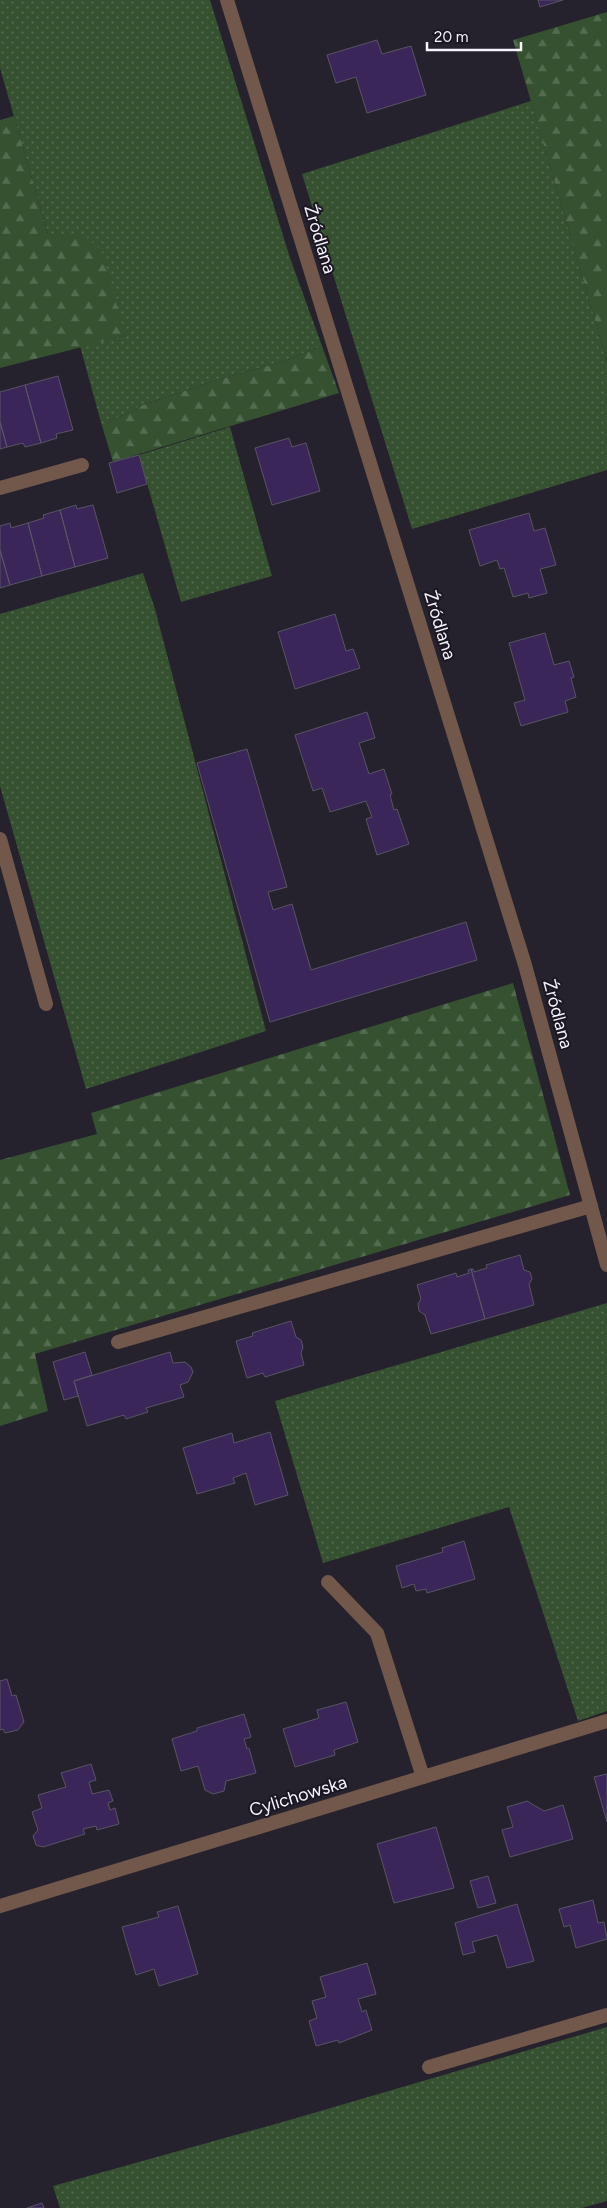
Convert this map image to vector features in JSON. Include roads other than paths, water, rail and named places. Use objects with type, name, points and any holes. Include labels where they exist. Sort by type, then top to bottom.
[{"type":"street","name":"Źródlana","points":[[227,0],[525,965],[607,1265]]},
{"type":"street","points":[[0,488],[82,465]]},
{"type":"street","points":[[0,839],[46,1004]]},
{"type":"street","points":[[118,1342],[591,1206]]},
{"type":"street","points":[[328,1582],[378,1633],[423,1777]]},
{"type":"street","name":"Cylichowska","points":[[0,1906],[607,1721]]},
{"type":"street","points":[[429,2067],[607,2015]]}]
